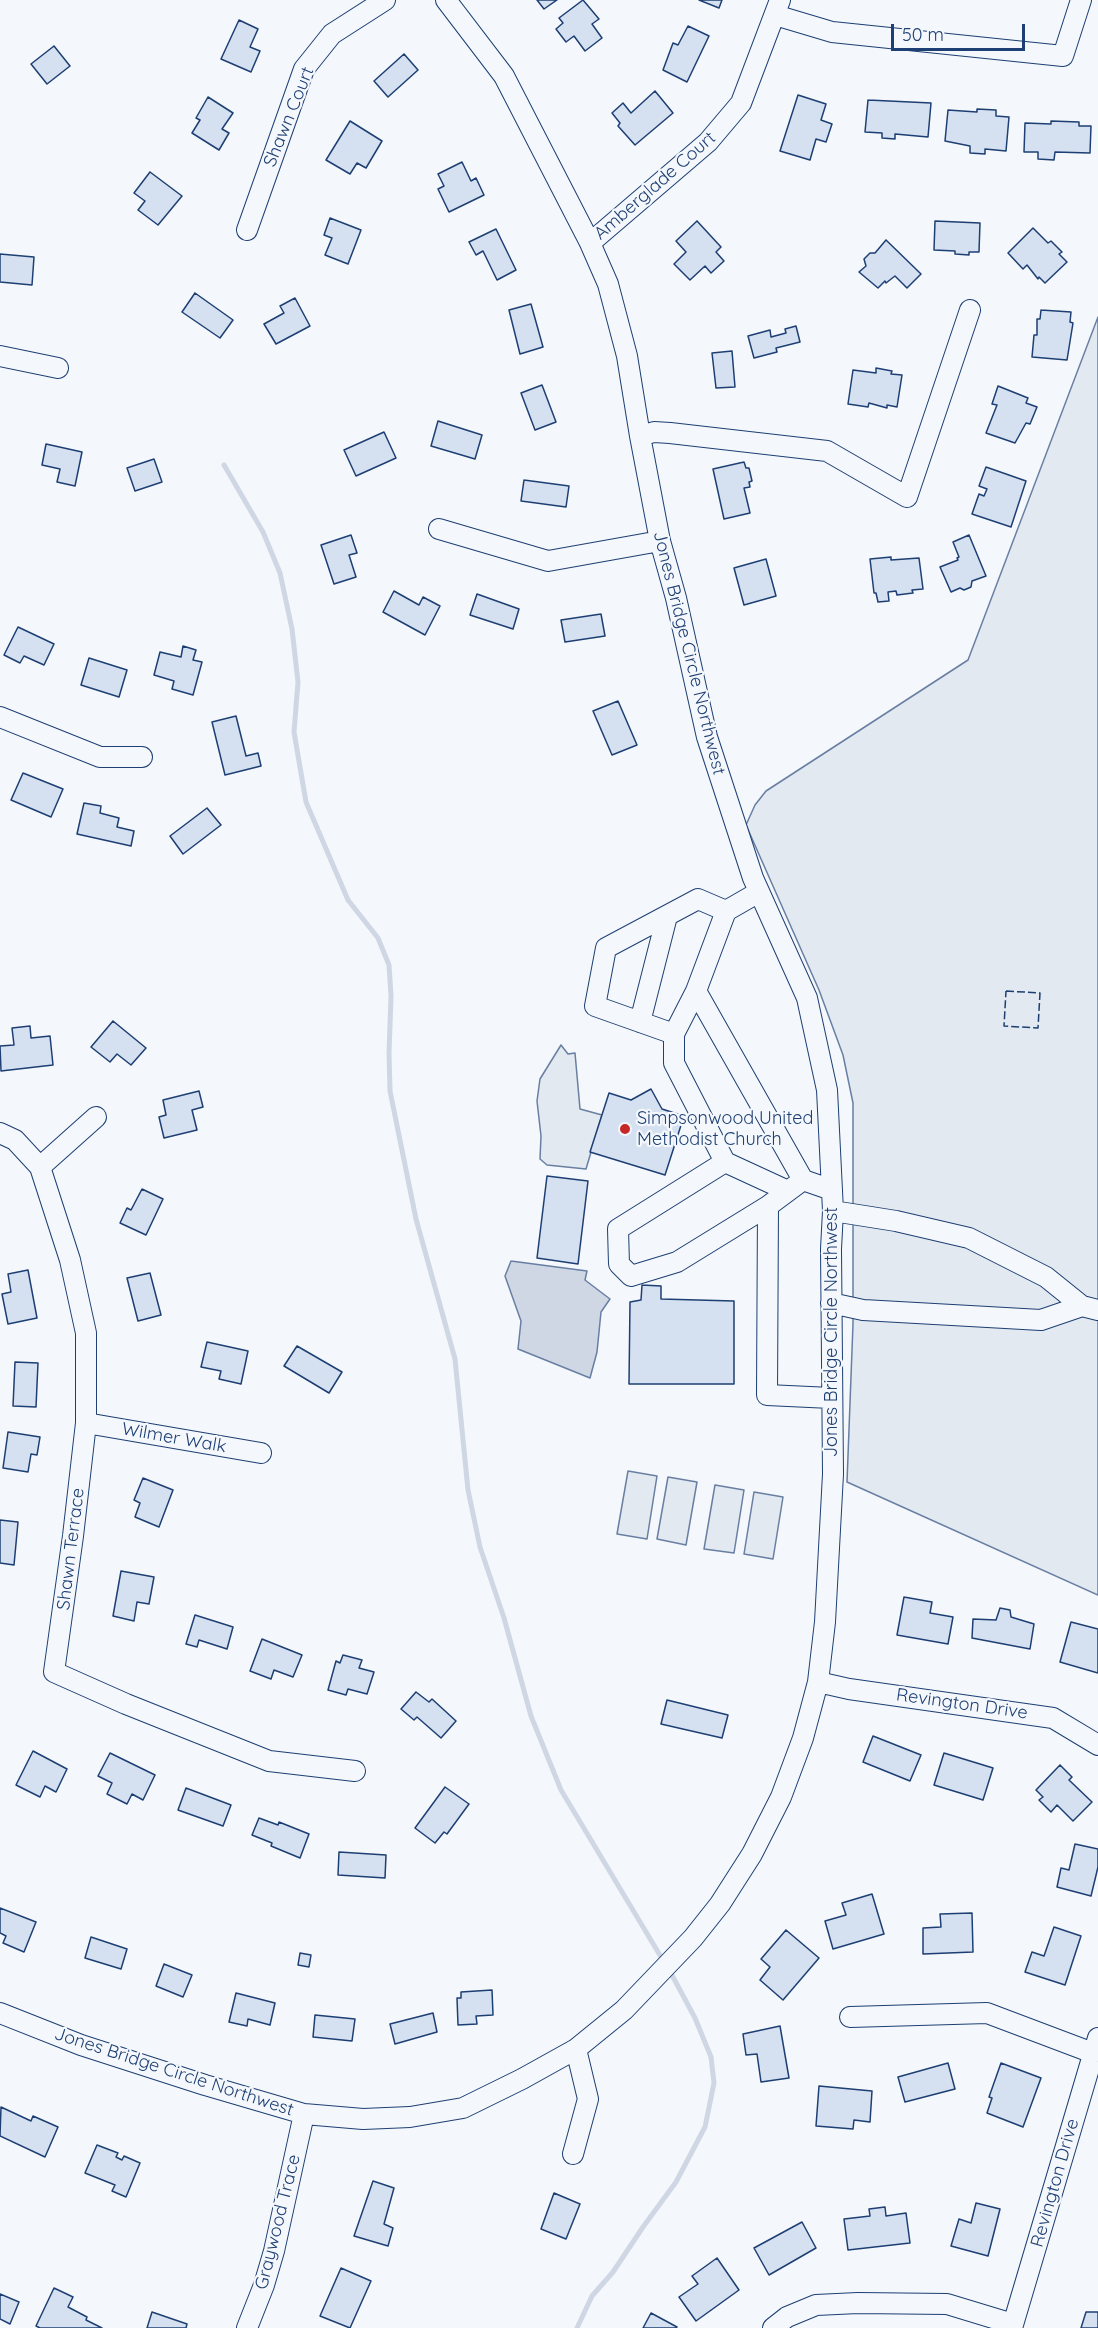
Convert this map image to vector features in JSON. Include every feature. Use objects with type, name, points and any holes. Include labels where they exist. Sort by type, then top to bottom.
[{"type":"street","name":"Shawn Court","points":[[246,230],[304,69],[332,34],[385,0]]},
{"type":"street","name":"Jones Bridge Circle Northwest","points":[[0,2013],[81,2045],[304,2114],[363,2119],[410,2117],[463,2108],[576,2049],[624,2010],[693,1938],[720,1904],[752,1854],[781,1797],[804,1738],[818,1682],[825,1622],[832,1485],[833,1211],[827,1090],[807,998],[759,892],[706,737],[676,598],[660,541],[627,356],[608,284],[590,243],[504,76],[446,0]]},
{"type":"street","points":[[777,7],[832,32],[1063,56],[1081,0]]},
{"type":"street","name":"Amberglade Court","points":[[590,243],[708,142],[741,103],[777,7]]},
{"type":"street","points":[[640,436],[654,432],[670,433],[827,451],[907,497],[970,310]]},
{"type":"street","points":[[0,356],[58,368]]},
{"type":"street","points":[[438,529],[548,561],[660,541]]},
{"type":"street","points":[[0,717],[100,758],[142,757]]},
{"type":"street","points":[[759,892],[726,911],[696,991],[674,1034],[674,1064],[725,1162],[795,1186],[832,1190]]},
{"type":"street","points":[[674,1034],[595,1006],[606,948],[698,899],[726,911]]},
{"type":"street","points":[[640,1022],[667,916]]},
{"type":"street","points":[[696,991],[795,1186]]},
{"type":"street","points":[[40,1167],[96,1117]]},
{"type":"street","name":"Shawn Terrace","points":[[0,1133],[15,1140],[40,1167],[70,1260],[86,1333],[86,1423],[54,1672],[126,1704],[269,1761],[355,1771]]},
{"type":"street","points":[[725,1162],[618,1229],[619,1264],[631,1276],[677,1262],[768,1206],[795,1186]]},
{"type":"street","points":[[768,1206],[767,1395],[831,1398]]},
{"type":"street","points":[[833,1211],[896,1221],[969,1238],[1046,1277],[1090,1308]]},
{"type":"street","points":[[831,1303],[863,1310],[1041,1320],[1090,1308]]},
{"type":"street","name":"Wilmer Walk","points":[[86,1423],[261,1453]]},
{"type":"street","name":"Revington Drive","points":[[818,1682],[849,1689],[1053,1718],[1098,1745]]},
{"type":"street","points":[[850,2017],[987,2013],[1096,2045]]},
{"type":"street","name":"Revington Drive","points":[[1013,2326],[1096,2045]]},
{"type":"street","points":[[573,2154],[588,2099],[576,2049]]},
{"type":"street","name":"Graywood Trace","points":[[247,2328],[264,2285],[274,2251],[304,2114]]},
{"type":"street","points":[[773,2328],[787,2318],[816,2305],[858,2303],[947,2304],[1013,2326]]},
{"type":"shaded area","points":[[1098,317],[1098,1595],[847,1482],[853,1324],[853,1103],[843,1055],[819,990],[746,825],[755,805],[766,791],[968,660]]},
{"type":"shaded area","points":[[561,1045],[568,1054],[575,1053],[580,1109],[602,1115],[586,1169],[547,1165],[540,1159],[541,1136],[537,1101],[540,1079]]},
{"type":"shaded area","points":[[511,1261],[587,1271],[585,1280],[610,1299],[601,1312],[597,1352],[590,1378],[518,1349],[521,1321],[505,1276]]},
{"type":"shaded area","points":[[628,1471],[657,1476],[647,1539],[617,1534]]},
{"type":"shaded area","points":[[668,1477],[697,1482],[686,1545],[657,1539]]},
{"type":"shaded area","points":[[715,1485],[744,1490],[734,1553],[704,1549]]},
{"type":"shaded area","points":[[754,1492],[783,1497],[773,1559],[744,1554]]},
{"type":"building","points":[[537,0],[557,0],[544,9]]},
{"type":"building","points":[[583,0],[599,19],[592,24],[602,38],[585,51],[574,36],[566,42],[556,29],[563,23],[559,18]]},
{"type":"building","points":[[699,0],[722,0],[719,8]]},
{"type":"building","points":[[239,20],[258,29],[250,47],[260,51],[251,72],[221,59]]},
{"type":"building","points":[[688,26],[709,36],[687,82],[663,70],[673,43],[678,45]]},
{"type":"building","points":[[54,46],[70,66],[47,84],[31,64]]},
{"type":"building","points":[[404,54],[418,70],[388,97],[374,81]]},
{"type":"building","points":[[655,91],[673,113],[635,145],[618,126],[620,123],[612,113],[623,103],[631,113]]},
{"type":"building","points":[[798,95],[826,104],[821,120],[832,124],[826,142],[816,139],[810,160],[780,151]]},
{"type":"building","points":[[208,97],[233,113],[222,129],[229,133],[219,150],[192,133],[200,120],[196,118]]},
{"type":"building","points":[[868,100],[931,103],[928,137],[895,134],[895,139],[882,138],[882,133],[865,132]]},
{"type":"building","points":[[977,109],[996,110],[996,116],[1009,117],[1006,151],[985,149],[985,154],[970,153],[970,146],[945,141],[948,110],[977,112]]},
{"type":"building","points":[[350,121],[382,141],[366,168],[357,163],[350,174],[326,160]]},
{"type":"building","points":[[1051,121],[1079,122],[1079,126],[1091,126],[1090,153],[1055,152],[1054,160],[1038,159],[1038,152],[1024,152],[1025,123],[1051,124]]},
{"type":"building","points":[[462,162],[471,181],[476,178],[484,195],[449,212],[438,189],[444,186],[438,174]]},
{"type":"building","points":[[150,172],[182,196],[158,225],[138,210],[145,201],[134,193]]},
{"type":"building","points":[[330,218],[361,230],[348,264],[325,255],[332,238],[324,235]]},
{"type":"building","points":[[697,221],[721,247],[716,252],[724,261],[711,273],[705,266],[690,280],[674,264],[686,252],[676,241]]},
{"type":"building","points":[[935,221],[980,223],[979,252],[969,252],[969,255],[955,254],[955,251],[934,250]]},
{"type":"building","points":[[1033,228],[1048,243],[1051,241],[1062,252],[1059,254],[1067,262],[1045,283],[1039,277],[1038,279],[1027,265],[1023,269],[1008,253]]},
{"type":"building","points":[[496,229],[516,270],[497,280],[483,251],[476,255],[469,242]]},
{"type":"building","points":[[886,240],[921,274],[907,288],[895,276],[878,288],[859,272],[866,266],[864,259],[870,253],[875,253]]},
{"type":"building","points":[[0,254],[34,257],[32,285],[0,282]]},
{"type":"building","points":[[195,293],[233,320],[220,338],[182,312]]},
{"type":"building","points":[[295,298],[310,326],[276,344],[264,324],[284,313],[280,306]]},
{"type":"building","points":[[531,304],[543,347],[520,354],[509,310]]},
{"type":"building","points":[[1041,310],[1071,312],[1070,322],[1073,323],[1067,360],[1032,357],[1034,335],[1037,335],[1037,319],[1040,319]]},
{"type":"building","points":[[796,326],[800,342],[776,348],[777,352],[754,358],[748,336],[770,330],[771,337],[786,333],[785,329]]},
{"type":"building","points":[[732,351],[735,387],[716,388],[712,353]]},
{"type":"building","points":[[876,368],[892,371],[891,374],[902,375],[897,407],[887,405],[887,408],[869,403],[868,407],[848,404],[853,370],[876,373]]},
{"type":"building","points":[[542,385],[556,422],[535,430],[521,393]]},
{"type":"building","points":[[998,386],[1028,398],[1026,403],[1037,407],[1030,424],[1026,423],[1015,443],[986,433],[997,405],[992,404]]},
{"type":"building","points":[[438,421],[482,435],[475,459],[431,446]]},
{"type":"building","points":[[384,432],[396,458],[356,476],[344,450]]},
{"type":"building","points":[[46,444],[82,452],[75,486],[57,482],[60,469],[42,465]]},
{"type":"building","points":[[154,459],[162,482],[135,491],[127,468]]},
{"type":"building","points":[[744,462],[746,468],[749,468],[752,481],[749,482],[750,487],[744,488],[750,513],[724,519],[713,469]]},
{"type":"building","points":[[986,467],[1026,481],[1011,527],[972,514],[979,494],[984,496],[987,489],[979,486]]},
{"type":"building","points":[[524,480],[569,486],[566,507],[521,501]]},
{"type":"building","points":[[351,535],[357,553],[349,555],[356,577],[334,584],[321,545]]},
{"type":"building","points":[[969,535],[986,576],[972,581],[971,587],[951,592],[940,567],[958,560],[953,542]]},
{"type":"building","points":[[891,557],[891,560],[919,558],[923,589],[897,595],[896,591],[888,592],[889,601],[878,602],[876,593],[874,593],[870,559]]},
{"type":"building","points":[[766,559],[776,596],[744,605],[734,568]]},
{"type":"building","points":[[394,591],[419,605],[423,597],[440,606],[425,635],[383,612]]},
{"type":"building","points":[[477,594],[519,609],[513,629],[470,615]]},
{"type":"building","points":[[601,614],[605,636],[565,642],[561,620]]},
{"type":"building","points":[[18,627],[54,644],[44,665],[24,656],[20,663],[4,655]]},
{"type":"building","points":[[183,646],[196,650],[193,660],[202,662],[193,695],[172,689],[174,681],[154,675],[160,652],[181,657]]},
{"type":"building","points":[[89,658],[127,670],[119,697],[81,685]]},
{"type":"building","points":[[618,701],[637,745],[612,755],[593,711]]},
{"type":"building","points":[[236,716],[246,756],[258,753],[261,766],[225,775],[212,722]]},
{"type":"building","points":[[23,773],[63,789],[51,817],[11,800]]},
{"type":"building","points":[[84,803],[101,806],[100,813],[119,818],[117,827],[134,831],[131,846],[77,834]]},
{"type":"building","points":[[207,808],[221,825],[183,854],[170,836]]},
{"type":"building","points":[[113,1021],[146,1048],[131,1065],[117,1054],[110,1062],[91,1047]]},
{"type":"building","points":[[30,1026],[31,1038],[50,1036],[53,1065],[1,1071],[0,1046],[14,1045],[12,1028]]},
{"type":"building","points":[[651,1089],[662,1109],[684,1116],[665,1175],[590,1152],[609,1093],[631,1100]]},
{"type":"building","points":[[199,1091],[203,1107],[192,1110],[197,1130],[164,1138],[159,1117],[166,1115],[163,1100]]},
{"type":"building","points":[[547,1176],[588,1181],[578,1264],[537,1258]]},
{"type":"building","points":[[142,1189],[163,1199],[146,1235],[120,1223],[127,1208],[131,1210]]},
{"type":"building","points":[[28,1270],[37,1318],[8,1324],[2,1294],[11,1292],[8,1274]]},
{"type":"building","points":[[150,1273],[161,1315],[138,1321],[127,1278]]},
{"type":"building","points":[[642,1285],[661,1286],[661,1299],[734,1301],[734,1384],[629,1384],[630,1302],[641,1300]]},
{"type":"building","points":[[207,1342],[248,1351],[241,1384],[219,1379],[221,1371],[201,1367]]},
{"type":"building","points":[[297,1346],[342,1372],[329,1393],[284,1366]]},
{"type":"building","points":[[15,1362],[38,1363],[36,1407],[13,1406]]},
{"type":"building","points":[[8,1432],[40,1437],[37,1455],[31,1454],[28,1472],[3,1468]]},
{"type":"building","points":[[143,1478],[173,1490],[159,1527],[135,1517],[140,1503],[134,1500]]},
{"type":"building","points":[[0,1520],[18,1522],[14,1565],[0,1563]]},
{"type":"building","points":[[121,1571],[154,1577],[149,1604],[137,1602],[134,1621],[113,1616]]},
{"type":"building","points":[[904,1597],[932,1602],[930,1613],[953,1617],[948,1644],[897,1635]]},
{"type":"building","points":[[1000,1608],[1010,1610],[1011,1617],[1034,1624],[1030,1649],[972,1638],[973,1619],[996,1620]]},
{"type":"building","points":[[195,1615],[233,1627],[227,1649],[199,1640],[197,1647],[186,1644]]},
{"type":"building","points":[[1071,1622],[1098,1629],[1098,1673],[1060,1662]]},
{"type":"building","points":[[262,1639],[302,1655],[293,1677],[274,1670],[271,1679],[250,1671]]},
{"type":"building","points":[[343,1655],[362,1660],[359,1668],[374,1672],[367,1694],[348,1689],[346,1695],[328,1690],[336,1661],[340,1663]]},
{"type":"building","points":[[416,1692],[429,1702],[432,1699],[456,1721],[441,1738],[417,1717],[414,1720],[401,1709]]},
{"type":"building","points":[[667,1700],[728,1715],[722,1738],[661,1724]]},
{"type":"building","points":[[873,1736],[921,1755],[910,1781],[863,1762]]},
{"type":"building","points":[[33,1751],[67,1769],[56,1792],[45,1786],[40,1797],[16,1785]]},
{"type":"building","points":[[110,1753],[155,1775],[143,1800],[132,1794],[127,1804],[107,1794],[112,1783],[98,1776]]},
{"type":"building","points":[[944,1753],[993,1768],[983,1800],[934,1785]]},
{"type":"building","points":[[1060,1765],[1072,1777],[1069,1780],[1092,1802],[1073,1821],[1057,1805],[1051,1812],[1039,1800],[1043,1797],[1036,1790]]},
{"type":"building","points":[[445,1787],[469,1804],[447,1834],[444,1832],[435,1843],[415,1828]]},
{"type":"building","points":[[186,1788],[231,1805],[223,1826],[178,1810]]},
{"type":"building","points":[[259,1818],[278,1825],[279,1822],[309,1834],[300,1858],[252,1835]]},
{"type":"building","points":[[1075,1844],[1098,1849],[1098,1867],[1091,1896],[1057,1887],[1061,1868],[1069,1870]]},
{"type":"building","points":[[339,1852],[386,1855],[385,1878],[338,1875]]},
{"type":"building","points":[[872,1894],[884,1934],[833,1949],[825,1921],[846,1915],[842,1903]]},
{"type":"building","points":[[0,1908],[36,1922],[24,1952],[3,1943],[6,1936],[0,1933]]},
{"type":"building","points":[[972,1913],[973,1952],[923,1954],[923,1928],[941,1927],[940,1914]]},
{"type":"building","points":[[1054,1927],[1081,1936],[1065,1985],[1025,1972],[1032,1952],[1044,1956]]},
{"type":"building","points":[[786,1930],[819,1958],[783,2000],[760,1980],[770,1967],[761,1959]]},
{"type":"building","points":[[91,1937],[127,1949],[121,1969],[85,1958]]},
{"type":"building","points":[[300,1953],[311,1955],[309,1967],[298,1965]]},
{"type":"building","points":[[164,1964],[192,1975],[183,1997],[156,1986]]},
{"type":"building","points":[[492,1990],[493,2015],[476,2016],[477,2024],[458,2025],[457,1998],[461,1998],[461,1992]]},
{"type":"building","points":[[236,1993],[275,2003],[270,2025],[248,2019],[247,2026],[229,2022]]},
{"type":"building","points":[[433,2013],[437,2032],[395,2044],[390,2024]]},
{"type":"building","points":[[315,2015],[355,2019],[352,2041],[313,2037]]},
{"type":"building","points":[[780,2026],[789,2078],[761,2082],[757,2054],[746,2055],[743,2034]]},
{"type":"building","points":[[948,2063],[955,2089],[905,2102],[898,2077]]},
{"type":"building","points":[[1001,2063],[1041,2078],[1023,2127],[987,2113],[992,2098],[989,2097]]},
{"type":"building","points":[[819,2086],[872,2091],[870,2122],[854,2120],[853,2129],[816,2126]]},
{"type":"building","points":[[1,2107],[31,2121],[33,2116],[58,2127],[45,2157],[0,2136]]},
{"type":"building","points":[[97,2145],[118,2153],[116,2157],[122,2160],[124,2156],[140,2163],[126,2197],[112,2191],[115,2185],[85,2173]]},
{"type":"building","points":[[373,2181],[394,2188],[384,2224],[393,2228],[388,2246],[354,2236]]},
{"type":"building","points":[[554,2193],[580,2204],[566,2239],[541,2229]]},
{"type":"building","points":[[976,2203],[1000,2209],[988,2256],[951,2246],[959,2219],[971,2223]]},
{"type":"building","points":[[885,2207],[886,2216],[906,2213],[910,2243],[848,2250],[844,2219],[870,2216],[869,2209]]},
{"type":"building","points":[[802,2222],[816,2248],[769,2275],[754,2248]]},
{"type":"building","points":[[717,2258],[739,2290],[696,2321],[679,2297],[698,2284],[692,2276]]},
{"type":"building","points":[[341,2268],[371,2281],[350,2328],[320,2316]]},
{"type":"building","points":[[54,2288],[73,2297],[68,2307],[102,2328],[40,2328],[36,2326]]},
{"type":"building","points":[[0,2294],[19,2302],[10,2324],[0,2319]]},
{"type":"building","points":[[152,2312],[187,2324],[186,2328],[147,2328]]},
{"type":"building","points":[[1086,2312],[1098,2312],[1098,2328],[1081,2328]]},
{"type":"building","points":[[651,2313],[677,2327],[643,2328]]},
{"type":"waterway","points":[[224,465],[263,532],[280,573],[292,629],[298,682],[294,732],[306,802],[348,900],[378,938],[389,965],[390,1091],[416,1219],[455,1359],[468,1490],[480,1547],[504,1618],[531,1716],[561,1790],[673,1977],[695,2018],[711,2057],[714,2083],[705,2127],[676,2182],[613,2272],[592,2296],[577,2328]]},
{"type":"fence","points":[[1006,991],[1040,993],[1038,1028],[1004,1026],[1006,991]]},
{"type":"place","name":"Simpsonwood United Methodist Church","points":[[625,1129]]}]
